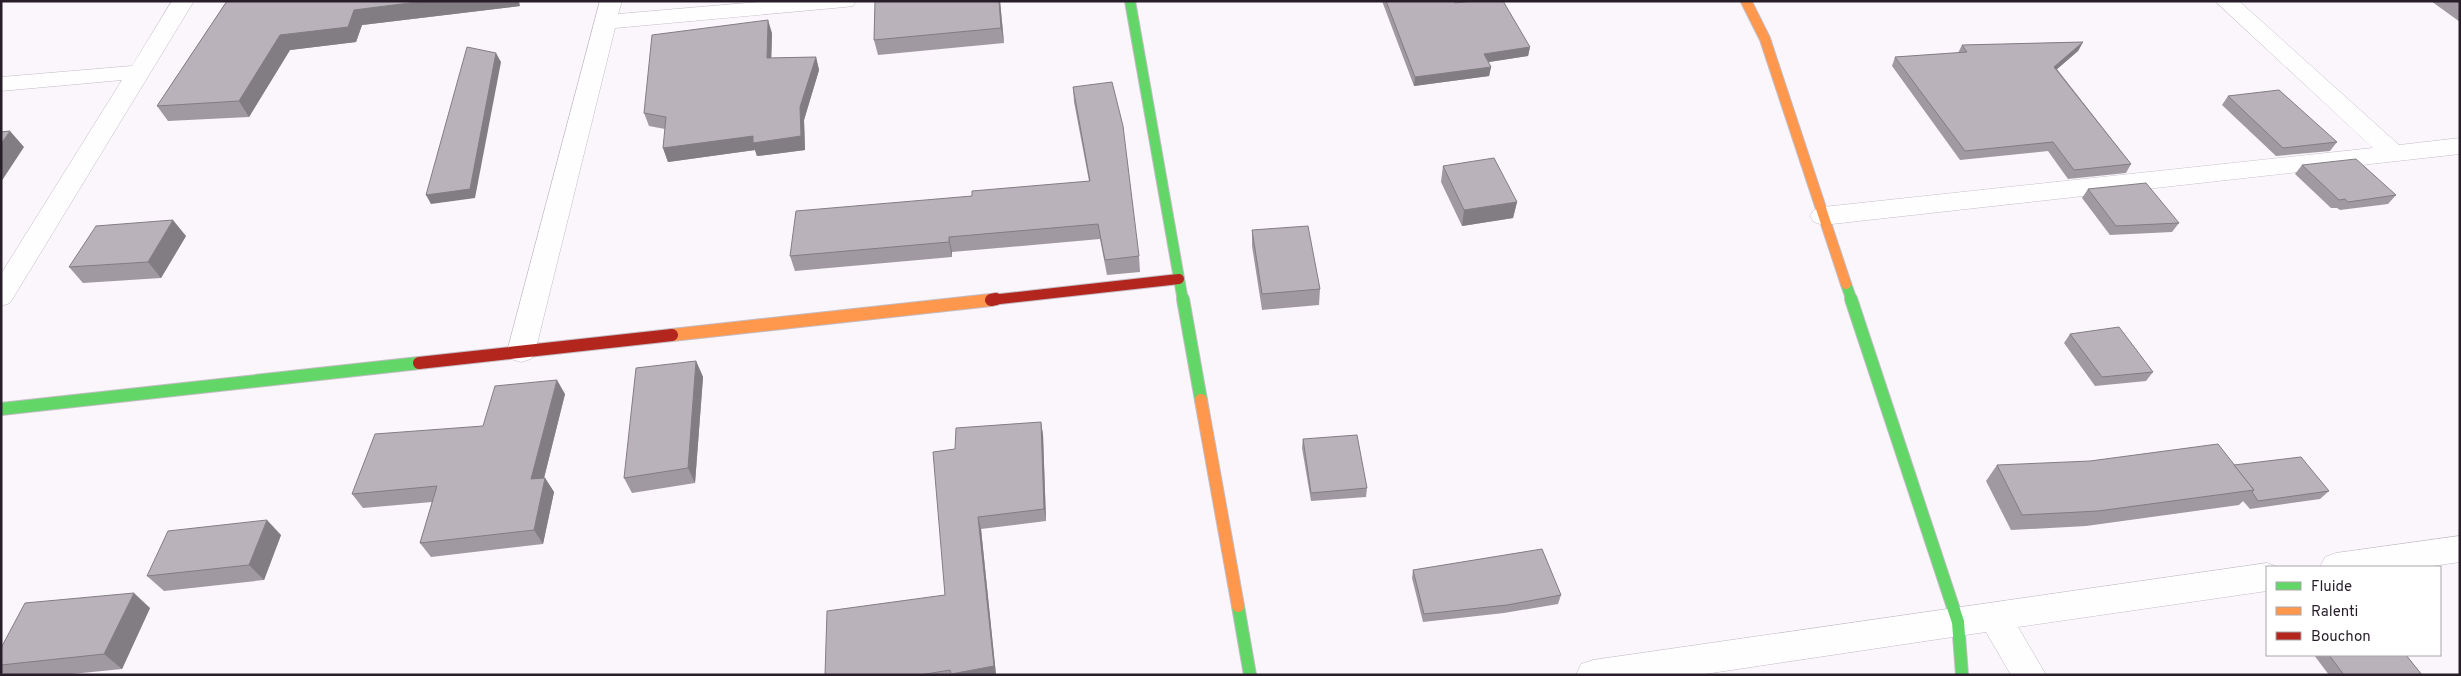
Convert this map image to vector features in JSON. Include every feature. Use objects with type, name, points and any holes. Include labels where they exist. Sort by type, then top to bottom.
[{"type":"street","points":[[1,296],[183,1]]},
{"type":"street","points":[[521,352],[609,12],[845,1]]},
{"type":"street","points":[[1130,1],[1250,675]]},
{"type":"street","points":[[1746,1],[1765,39],[1958,622],[1962,675]]},
{"type":"street","points":[[2226,1],[2393,153]]},
{"type":"street","points":[[1,84],[140,72]]},
{"type":"street","points":[[1823,216],[2460,146]]},
{"type":"street","points":[[1,409],[1179,279]]},
{"type":"street","points":[[2343,566],[2460,549]]},
{"type":"street","points":[[1592,675],[2266,577]]},
{"type":"street","points":[[1994,617],[2029,675]]},
{"type":"building","points":[[227,1],[425,1],[354,10],[348,27],[280,35],[239,101],[157,106]]},
{"type":"building","points":[[875,1],[999,1],[1001,28],[874,40]]},
{"type":"building","points":[[1386,1],[1454,1],[1455,3],[1503,1],[1530,47],[1484,54],[1491,67],[1415,77]]},
{"type":"building","points":[[768,20],[767,58],[816,57],[800,107],[801,136],[753,143],[753,136],[663,148],[666,117],[644,113],[652,35]]},
{"type":"building","points":[[2083,42],[2054,67],[2131,164],[2074,170],[2053,142],[1965,151],[1895,57],[1967,52],[1962,45]]},
{"type":"building","points":[[467,47],[496,53],[470,189],[426,195]]},
{"type":"building","points":[[1112,82],[1123,126],[1139,256],[1105,260],[1098,224],[949,237],[949,242],[790,256],[796,211],[972,196],[972,191],[1090,181],[1073,87]]},
{"type":"building","points":[[2279,90],[2337,142],[2283,148],[2228,96]]},
{"type":"building","points":[[10,131],[1,144],[1,132]]},
{"type":"building","points":[[1494,158],[1517,202],[1464,210],[1443,166]]},
{"type":"building","points":[[2356,159],[2396,195],[2348,202],[2345,199],[2339,200],[2302,165]]},
{"type":"building","points":[[2146,183],[2179,223],[2116,226],[2088,189]]},
{"type":"building","points":[[173,220],[148,262],[69,267],[96,226]]},
{"type":"building","points":[[1308,226],[1320,289],[1262,294],[1252,230]]},
{"type":"building","points":[[2119,327],[2153,372],[2102,377],[2070,334]]},
{"type":"building","points":[[696,361],[688,468],[624,478],[636,368]]},
{"type":"building","points":[[557,380],[531,479],[545,478],[534,530],[420,543],[437,486],[352,494],[375,434],[483,426],[495,386]]},
{"type":"building","points":[[1041,422],[1044,509],[978,517],[994,666],[951,674],[950,670],[920,675],[825,675],[827,611],[945,595],[933,452],[955,449],[956,428]]},
{"type":"building","points":[[1357,435],[1367,488],[1311,493],[1303,439]]},
{"type":"building","points":[[2218,444],[2254,490],[2098,511],[2022,515],[1997,465],[2090,461]]},
{"type":"building","points":[[2301,457],[2329,491],[2258,501],[2252,492],[2254,490],[2234,465]]},
{"type":"building","points":[[267,520],[249,565],[147,576],[168,531]]},
{"type":"building","points":[[1542,549],[1561,595],[1507,605],[1424,614],[1413,570]]},
{"type":"building","points":[[134,593],[104,654],[1,665],[1,648],[25,603]]},
{"type":"building","points":[[2330,656],[2407,656],[2422,675],[2344,675]]},
{"type":"traffic: fast","points":[[1130,1],[1201,400]]},
{"type":"traffic: fast","points":[[1846,284],[1958,622],[1962,675]]},
{"type":"traffic: fast","points":[[1,409],[419,363]]},
{"type":"traffic: fast","points":[[1238,606],[1250,675]]},
{"type":"traffic: slow","points":[[1746,1],[1765,39],[1846,284]]},
{"type":"traffic: slow","points":[[672,335],[991,300]]},
{"type":"traffic: slow","points":[[1201,400],[1238,606]]},
{"type":"traffic: jam","points":[[991,300],[1179,279]]},
{"type":"traffic: jam","points":[[419,363],[672,335]]}]
